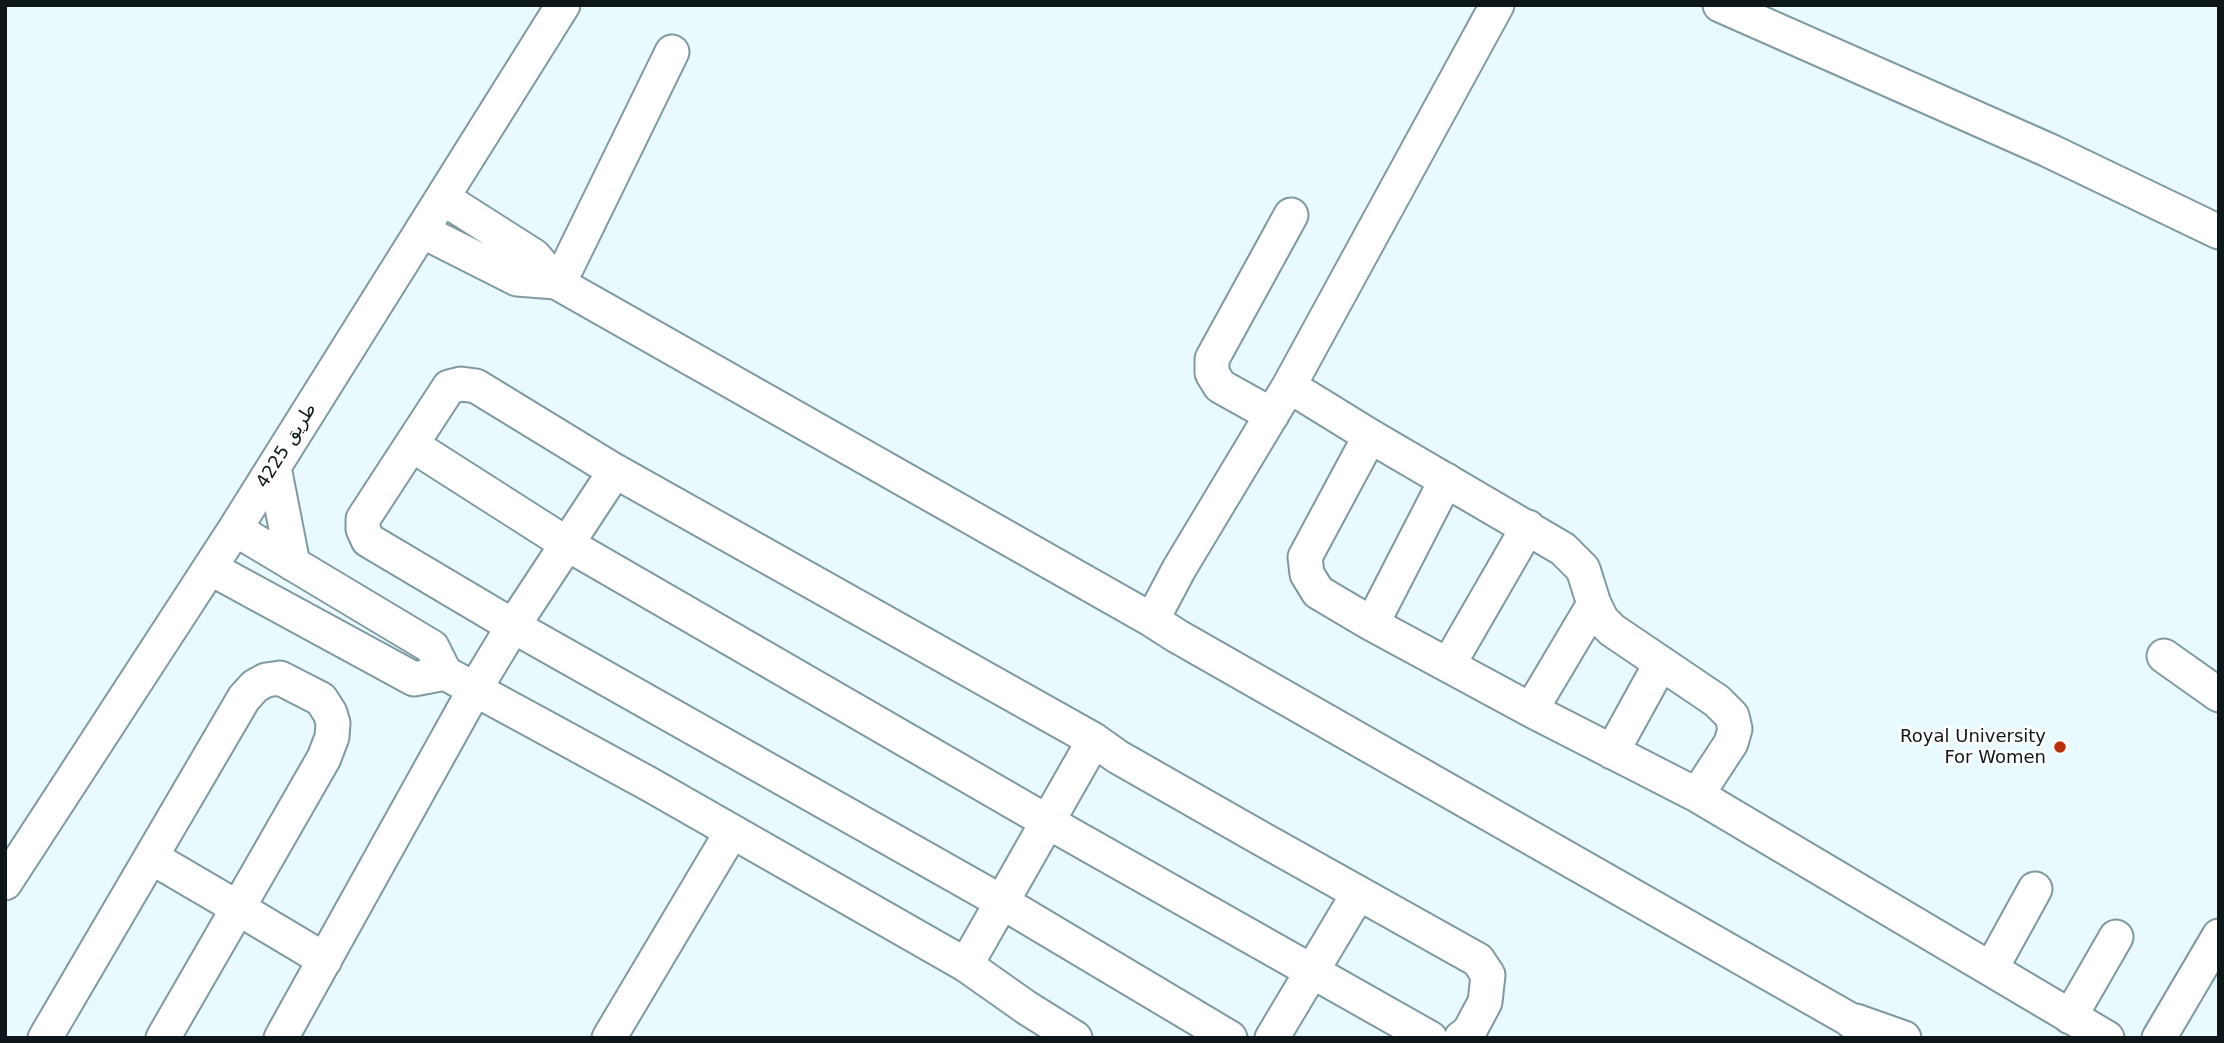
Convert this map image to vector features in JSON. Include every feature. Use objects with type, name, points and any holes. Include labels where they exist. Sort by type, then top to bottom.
[{"type":"street","name":"طريق 4225","points":[[5,883],[235,529],[563,5]]},
{"type":"street","points":[[1152,620],[1179,569],[1289,386],[1497,5]]},
{"type":"street","points":[[1720,5],[2048,150],[2219,232]]},
{"type":"street","points":[[556,282],[567,267],[672,52]]},
{"type":"street","points":[[443,198],[534,256],[556,282],[1847,1018],[1874,1038]]},
{"type":"street","points":[[1272,415],[1220,386],[1212,373],[1212,359],[1291,215]]},
{"type":"street","points":[[422,231],[517,279],[556,282]]},
{"type":"street","points":[[1230,1038],[1002,902],[513,626],[369,540],[363,529],[363,519],[449,387],[461,384],[476,386],[615,471],[1094,740],[1118,757],[1478,960],[1488,975],[1485,1002],[1469,1032],[1461,1038]]},
{"type":"street","points":[[1289,386],[1563,549],[1583,569],[1594,604],[1602,620],[1612,630],[1717,701],[1732,716],[1735,729],[1731,743],[1696,795]]},
{"type":"street","points":[[1370,436],[1305,557],[1307,574],[1318,592],[1531,710],[1696,795],[2107,1038]]},
{"type":"street","points":[[412,445],[567,544],[1048,822],[1430,1038]]},
{"type":"street","points":[[274,467],[293,564]]},
{"type":"street","points":[[281,1038],[475,689],[615,471]]},
{"type":"street","points":[[1372,624],[1447,480]]},
{"type":"street","points":[[1448,664],[1528,527]]},
{"type":"street","points":[[235,529],[432,647],[445,673],[649,784],[966,965],[1075,1038]]},
{"type":"street","points":[[210,568],[414,679],[445,673]]},
{"type":"street","points":[[1531,710],[1594,604]]},
{"type":"street","points":[[2164,656],[2219,695]]},
{"type":"street","points":[[1612,752],[1661,663]]},
{"type":"street","points":[[45,1038],[244,698],[255,685],[280,677],[321,699],[333,723],[332,737],[324,758],[163,1038]]},
{"type":"street","points":[[966,965],[1094,740]]},
{"type":"street","points":[[610,1038],[731,833]]},
{"type":"street","points":[[151,857],[325,960]]},
{"type":"street","points":[[1991,969],[2035,889]]},
{"type":"street","points":[[1272,1038],[1359,894]]},
{"type":"street","points":[[2159,1038],[2219,936]]},
{"type":"street","points":[[2070,1017],[2116,937]]},
{"type":"street","points":[[1847,1018],[1904,1038]]},
{"type":"place","name":"Royal University For Women","points":[[2060,747]]}]
